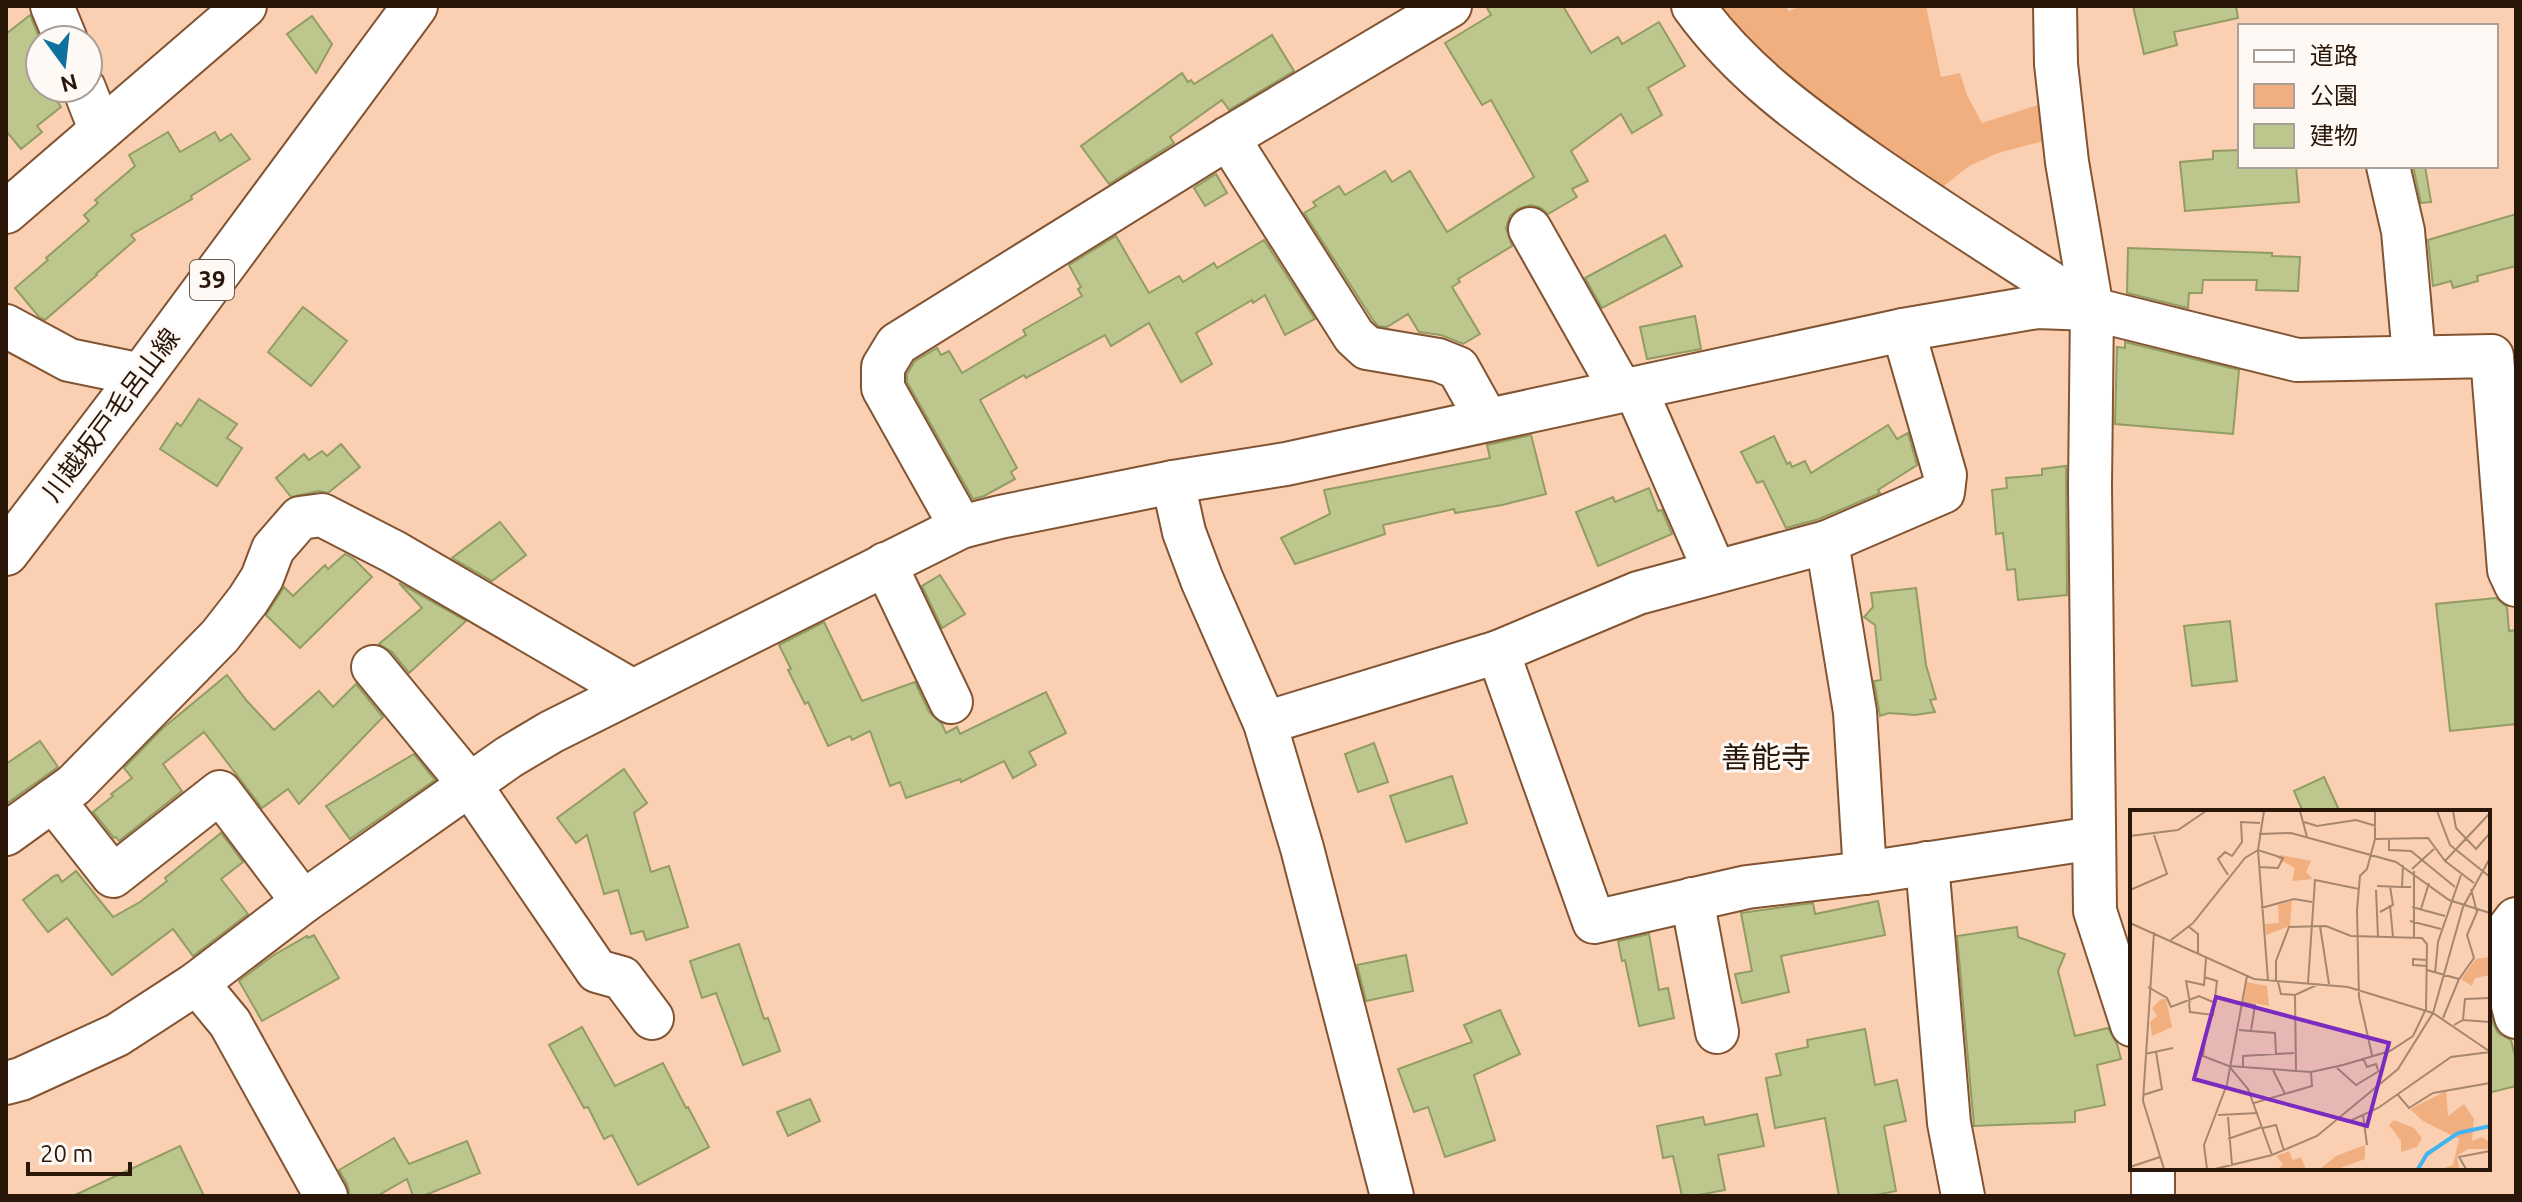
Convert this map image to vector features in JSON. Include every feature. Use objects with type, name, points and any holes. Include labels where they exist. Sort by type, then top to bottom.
[{"type":"main road","name":"川越坂戸毛呂山線","points":[[6,553],[415,6]]},
{"type":"street","points":[[6,212],[245,6]]},
{"type":"street","points":[[961,527],[883,388],[883,367],[897,344],[1228,138],[1450,6]]},
{"type":"street","points":[[1693,6],[1749,72],[1834,138],[1903,187],[2092,309]]},
{"type":"street","points":[[2055,6],[2056,64],[2067,162],[2092,309],[2090,502],[2095,911],[2130,1019]]},
{"type":"street","points":[[90,104],[100,129]]},
{"type":"street","points":[[1228,138],[1354,336],[1367,348],[1438,360],[1458,368],[1487,420]]},
{"type":"street","points":[[2388,168],[2403,231],[2414,356]]},
{"type":"street","points":[[1530,229],[1628,389],[1715,572]]},
{"type":"street","points":[[6,1083],[117,1035],[197,983],[303,902],[509,757],[551,732],[961,527],[1173,482],[1286,464],[1903,330],[2037,307],[2092,309],[2297,360],[2504,355],[2509,570],[2516,585]]},
{"type":"street","points":[[6,326],[69,360],[142,375]]},
{"type":"street","points":[[1265,723],[1498,652],[1638,593],[1827,542],[1943,492],[1945,475],[1903,330]]},
{"type":"street","points":[[1173,482],[1184,532],[1202,580],[1265,723],[1306,863],[1392,1196]]},
{"type":"street","points":[[6,834],[74,785],[220,636],[262,578],[273,549],[300,518],[322,515],[394,552],[631,690]]},
{"type":"street","points":[[1827,542],[1855,712],[1865,873]]},
{"type":"street","points":[[885,564],[951,702]]},
{"type":"street","points":[[1498,652],[1594,922],[1747,887],[1865,873],[2094,838]]},
{"type":"street","points":[[373,667],[470,785],[597,971],[622,978],[652,1018]]},
{"type":"street","points":[[53,800],[113,876],[220,792],[303,902]]},
{"type":"street","points":[[1927,863],[1949,1123],[1963,1196]]},
{"type":"street","points":[[1692,899],[1717,1032]]},
{"type":"street","points":[[2516,919],[2497,944],[2516,1017]]},
{"type":"street","points":[[197,983],[230,1023],[326,1196]]},
{"type":"street","points":[[2153,1170],[2153,1196]]},
{"type":"green space","points":[[1709,6],[1785,6],[1789,11],[1802,6],[1926,6],[1941,77],[1960,73],[1967,95],[1982,123],[2041,104],[2047,140],[1998,153],[1969,166],[1938,191],[1771,71]]},
{"type":"building","points":[[1486,6],[1563,6],[1591,53],[1618,37],[1622,44],[1659,22],[1685,66],[1648,88],[1662,115],[1632,133],[1621,114],[1571,151],[1588,181],[1572,189],[1577,197],[1548,214],[1531,205],[1518,209],[1510,216],[1506,228],[1512,246],[1458,279],[1460,282],[1452,287],[1480,334],[1463,344],[1441,335],[1419,332],[1408,314],[1387,327],[1378,326],[1304,213],[1316,206],[1313,202],[1339,186],[1345,195],[1385,171],[1392,182],[1410,171],[1447,232],[1534,177],[1491,100],[1482,105],[1445,43],[1491,15]]},
{"type":"building","points":[[2133,6],[2236,6],[2238,18],[2174,32],[2177,45],[2144,54]]},
{"type":"building","points":[[30,15],[34,24],[24,24],[24,104],[59,104],[61,107],[37,126],[42,132],[21,149],[6,131],[6,34]]},
{"type":"building","points":[[312,16],[332,44],[316,73],[287,34]]},
{"type":"building","points":[[1272,35],[1294,71],[1229,110],[1222,100],[1170,137],[1174,143],[1109,184],[1081,146],[1182,73],[1188,82],[1191,80],[1194,84]]},
{"type":"building","points":[[168,132],[180,152],[215,132],[220,141],[231,134],[250,159],[191,196],[192,199],[131,235],[135,240],[97,275],[45,320],[39,317],[15,288],[89,221],[84,215],[98,203],[95,200],[135,166],[129,155]]},
{"type":"building","points":[[2238,150],[2238,168],[2296,168],[2299,202],[2185,211],[2180,162],[2213,159],[2213,151]]},
{"type":"building","points":[[2413,168],[2425,168],[2431,202],[2421,203]]},
{"type":"building","points":[[1216,174],[1227,193],[1205,206],[1194,188]]},
{"type":"building","points":[[2516,214],[2516,266],[2477,276],[2478,281],[2453,288],[2451,281],[2433,286],[2428,240]]},
{"type":"building","points":[[1665,235],[1682,266],[1602,308],[1585,278]]},
{"type":"building","points":[[1116,236],[1149,293],[1179,276],[1183,282],[1214,263],[1217,268],[1264,240],[1315,319],[1285,335],[1265,295],[1253,303],[1252,300],[1196,333],[1212,364],[1181,382],[1149,323],[1111,346],[1105,335],[1026,378],[1024,375],[980,400],[1017,468],[1011,472],[1015,479],[973,499],[907,382],[907,374],[915,361],[937,348],[941,355],[949,351],[962,373],[1026,335],[1023,330],[1082,296],[1078,289],[1081,287],[1069,265]]},
{"type":"building","points":[[2128,248],[2272,253],[2272,256],[2300,257],[2298,291],[2256,290],[2257,280],[2203,280],[2202,293],[2189,293],[2188,308],[2127,293]]},
{"type":"building","points":[[303,307],[347,341],[311,386],[268,352]]},
{"type":"building","points":[[1695,316],[1701,349],[1647,359],[1640,327]]},
{"type":"building","points":[[2125,342],[2239,370],[2233,434],[2115,424],[2117,347],[2125,348]]},
{"type":"building","points":[[199,399],[237,424],[227,438],[242,448],[217,486],[160,449],[177,423],[181,426]]},
{"type":"building","points":[[1888,425],[1897,439],[1908,433],[1917,465],[1878,490],[1880,493],[1819,519],[1786,528],[1763,481],[1757,483],[1741,452],[1774,436],[1787,464],[1790,462],[1792,467],[1805,461],[1811,473]]},
{"type":"building","points":[[1531,435],[1546,494],[1502,505],[1455,513],[1454,509],[1383,525],[1385,534],[1295,564],[1281,538],[1330,514],[1324,490],[1490,458],[1487,445]]},
{"type":"building","points":[[341,444],[360,467],[328,493],[319,491],[291,497],[276,478],[304,454],[309,460],[322,451],[327,456]]},
{"type":"building","points":[[2066,466],[2067,595],[2018,600],[2015,569],[2007,570],[2003,533],[1996,534],[1992,490],[2007,488],[2006,478],[2042,475],[2042,469]]},
{"type":"building","points":[[1649,488],[1672,534],[1598,566],[1576,512],[1613,497],[1615,502]]},
{"type":"building","points":[[500,522],[526,555],[492,581],[452,558]]},
{"type":"building","points":[[345,554],[372,577],[300,648],[266,615],[284,587],[293,596],[325,565],[328,569]]},
{"type":"building","points":[[940,575],[965,614],[942,628],[922,586]]},
{"type":"building","points":[[399,583],[466,621],[409,673],[392,652],[379,644],[422,608]]},
{"type":"building","points":[[1916,588],[1926,665],[1936,699],[1930,700],[1935,712],[1880,716],[1874,681],[1881,680],[1875,625],[1864,617],[1873,607],[1871,593]]},
{"type":"building","points":[[2496,598],[2507,607],[2509,631],[2516,630],[2516,724],[2450,731],[2436,604]]},
{"type":"building","points":[[2230,621],[2237,681],[2192,686],[2184,626]]},
{"type":"building","points":[[824,622],[862,701],[915,682],[929,712],[942,724],[946,733],[957,727],[960,734],[1046,692],[1066,733],[1029,752],[1036,765],[1013,778],[1004,761],[961,782],[960,779],[906,798],[900,782],[890,786],[870,731],[852,740],[850,736],[828,746],[808,702],[805,704],[788,670],[791,669],[779,645]]},
{"type":"building","points":[[227,675],[274,730],[319,691],[333,707],[356,684],[383,717],[299,804],[288,789],[262,808],[204,732],[163,764],[182,791],[119,841],[114,838],[93,812],[132,778],[124,768],[163,728]]},
{"type":"building","points":[[40,741],[58,767],[6,804],[6,764]]},
{"type":"building","points":[[1374,743],[1388,782],[1358,792],[1345,754]]},
{"type":"building","points":[[414,754],[435,780],[350,839],[326,806]]},
{"type":"building","points":[[624,769],[647,803],[634,813],[651,872],[669,866],[688,927],[646,940],[643,931],[631,934],[618,890],[604,894],[587,835],[576,843],[557,818]]},
{"type":"building","points":[[1452,776],[1467,823],[1406,842],[1390,796]]},
{"type":"building","points":[[2324,777],[2339,810],[2302,810],[2294,791]]},
{"type":"building","points":[[221,833],[243,862],[221,879],[248,914],[193,956],[173,929],[112,975],[67,918],[48,932],[23,900],[54,876],[58,875],[62,882],[76,871],[113,917],[140,902],[167,881],[165,878]]},
{"type":"building","points":[[1878,901],[1885,935],[1781,956],[1789,992],[1742,1003],[1735,974],[1752,971],[1741,913],[1813,903],[1815,914]]},
{"type":"building","points":[[2017,927],[2018,937],[2065,954],[2058,971],[2075,1036],[2108,1028],[2121,1059],[2097,1065],[2105,1105],[2075,1111],[2075,1122],[1974,1126],[1957,936]]},
{"type":"building","points":[[1649,934],[1659,990],[1668,988],[1674,1018],[1639,1026],[1618,941]]},
{"type":"building","points":[[314,935],[339,978],[262,1021],[239,981],[274,955]]},
{"type":"building","points":[[739,944],[764,1019],[768,1018],[780,1051],[743,1065],[716,993],[702,998],[690,961]]},
{"type":"building","points":[[1406,955],[1413,991],[1366,1001],[1357,965]]},
{"type":"building","points":[[1500,1010],[1520,1054],[1474,1075],[1495,1140],[1445,1157],[1428,1107],[1414,1112],[1398,1069],[1472,1042],[1464,1025]]},
{"type":"building","points":[[2490,1012],[2498,1033],[2511,1040],[2516,1060],[2516,1086],[2490,1092]]},
{"type":"building","points":[[582,1027],[615,1086],[663,1063],[709,1147],[638,1185],[612,1135],[604,1139],[549,1045]]},
{"type":"building","points":[[1865,1029],[1875,1085],[1897,1080],[1906,1121],[1884,1126],[1896,1191],[1871,1196],[1839,1196],[1825,1118],[1775,1128],[1766,1078],[1781,1075],[1776,1054],[1808,1047],[1807,1040]]},
{"type":"building","points":[[810,1099],[820,1121],[788,1136],[777,1112]]},
{"type":"building","points":[[1757,1114],[1764,1146],[1718,1155],[1725,1190],[1682,1196],[1673,1156],[1663,1158],[1657,1126],[1703,1117],[1705,1125]]},
{"type":"building","points":[[394,1138],[409,1164],[467,1141],[480,1173],[423,1196],[413,1196],[407,1179],[377,1196],[350,1196],[339,1170]]},
{"type":"building","points":[[180,1146],[204,1196],[73,1196]]},
{"type":"district","name":"善能寺","points":[[1766,758]]}]
